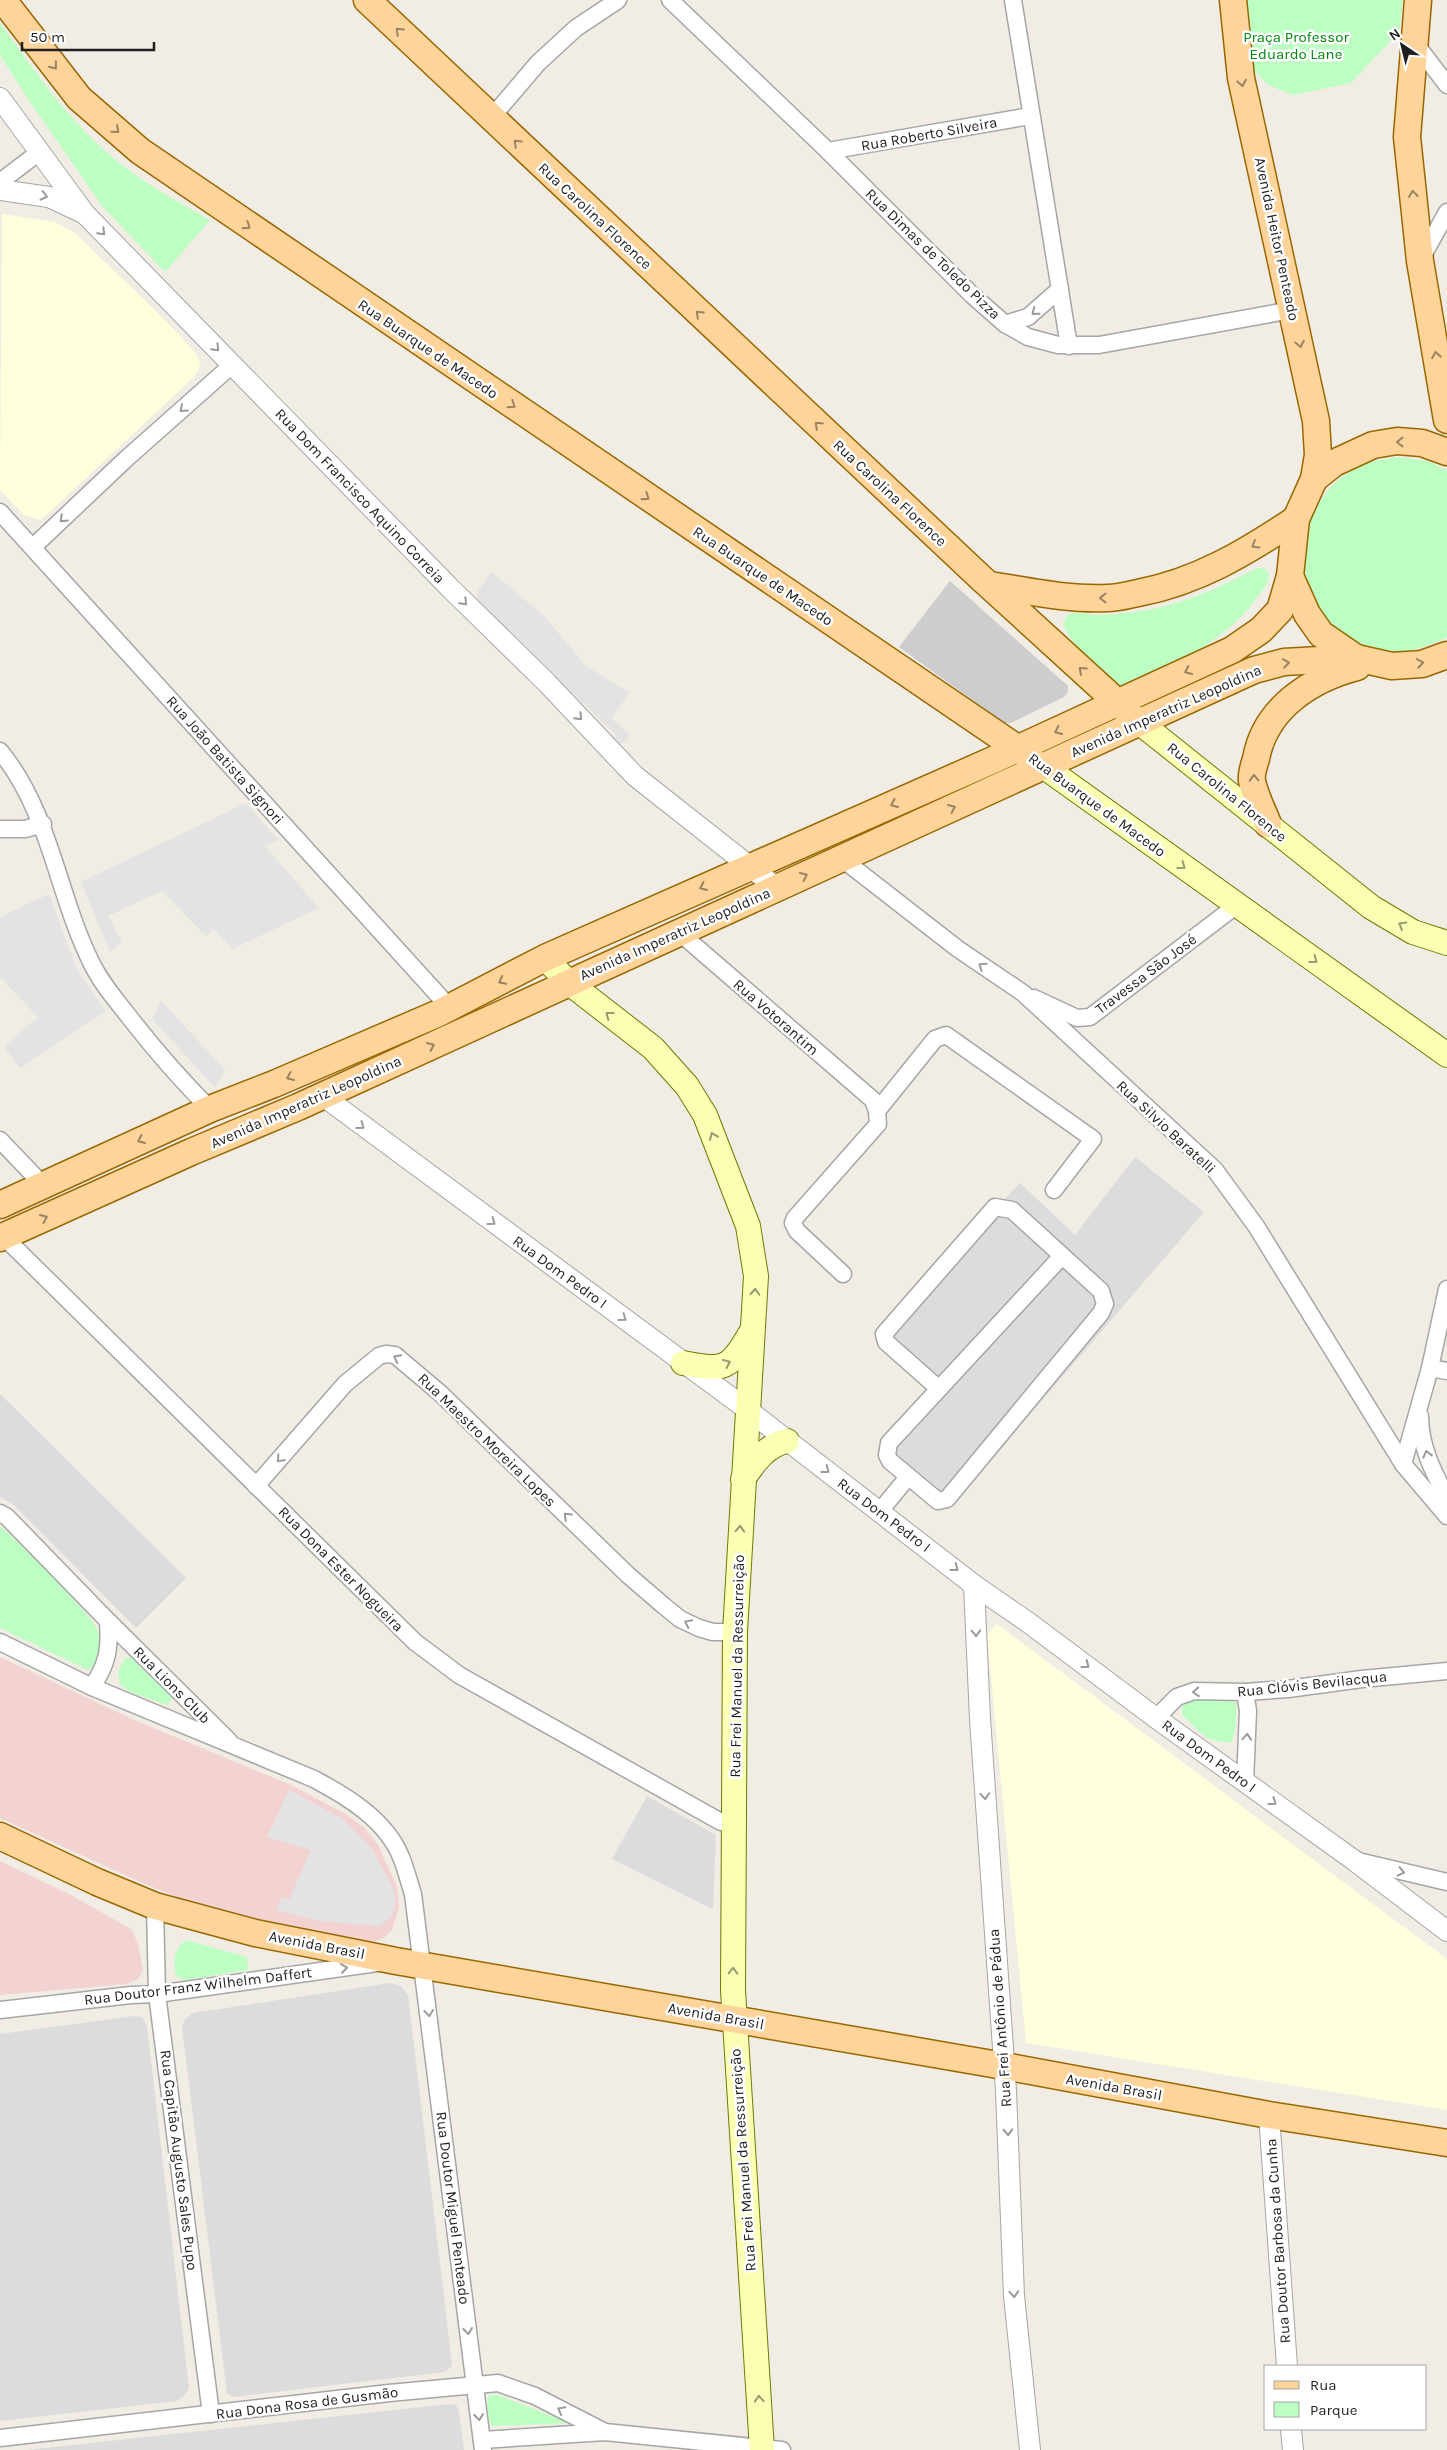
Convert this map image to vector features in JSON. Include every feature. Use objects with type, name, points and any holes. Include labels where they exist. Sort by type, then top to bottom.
[{"type":"main road","name":"Rua Buarque de Macedo","points":[[3,0],[79,98],[140,151],[208,200],[1043,766],[1447,1055]]},
{"type":"main road","name":"Rua Carolina Florence","points":[[367,0],[990,585],[1139,722],[1371,907],[1413,932],[1447,944]]},
{"type":"main road","name":"Avenida Heitor Penteado","points":[[1233,0],[1241,78],[1316,421],[1318,455],[1314,479]]},
{"type":"main road","points":[[1418,0],[1407,137],[1420,260],[1447,420]]},
{"type":"main road","points":[[990,585],[1068,597],[1109,598],[1158,589],[1204,574],[1261,542],[1296,518],[1314,479],[1334,463],[1373,445],[1397,441],[1422,443],[1447,452]]},
{"type":"main road","name":"Avenida Imperatriz Leopoldina","points":[[0,1205],[210,1109],[450,1008],[545,958],[1018,749],[1232,650],[1261,630],[1280,610],[1290,576],[1296,518]]},
{"type":"main road","points":[[1290,576],[1307,614],[1321,634],[1365,661],[1392,666],[1422,664],[1447,655]]},
{"type":"main road","points":[[1268,824],[1252,780],[1258,746],[1279,710],[1310,685],[1365,661]]},
{"type":"main road","name":"Avenida Imperatriz Leopoldina","points":[[2,1237],[323,1096],[568,982],[680,933],[1254,670],[1284,662],[1365,661]]},
{"type":"main road","name":"Rua Frei Manuel da Ressurreição","points":[[545,958],[568,982],[652,1048],[670,1065],[687,1086],[704,1116],[748,1226],[756,1276],[735,1632],[733,2020],[769,2449]]},
{"type":"main road","points":[[323,1096],[324,1084],[338,1056]]},
{"type":"main road","points":[[683,1363],[707,1368],[728,1364],[740,1353],[753,1328]]},
{"type":"main road","points":[[743,1479],[752,1466],[770,1447],[787,1441]]},
{"type":"main road","name":"Avenida Brasil","points":[[0,1836],[97,1882],[154,1906],[255,1933],[396,1961],[1004,2066],[1269,2115],[1447,2143]]},
{"type":"street","points":[[491,118],[538,63],[576,28],[618,0]]},
{"type":"street","name":"Rua Dimas de Toledo Pizza","points":[[670,0],[828,151],[972,295],[1005,324],[1042,343],[1069,346],[1099,345],[1292,310]]},
{"type":"street","points":[[1013,0],[1030,116],[1069,346]]},
{"type":"street","points":[[1415,43],[1447,86]]},
{"type":"street","name":"Rua Dom Francisco Aquino Correia","points":[[0,98],[38,153],[85,214],[547,683],[635,776],[777,888]]},
{"type":"street","name":"Rua Roberto Silveira","points":[[828,151],[1030,116]]},
{"type":"street","points":[[0,182],[38,153]]},
{"type":"street","points":[[0,190],[49,197],[85,214]]},
{"type":"street","points":[[1420,260],[1447,212]]},
{"type":"street","points":[[1005,324],[1028,317],[1060,289]]},
{"type":"street","points":[[33,548],[126,459],[232,365]]},
{"type":"street","name":"Rua João Batista Signori","points":[[0,512],[450,1008]]},
{"type":"street","points":[[0,751],[11,764],[42,824],[70,913],[101,981],[174,1072],[210,1109]]},
{"type":"street","points":[[0,829],[25,829],[42,824]]},
{"type":"street","name":"Rua Silvio Baratelli","points":[[841,858],[958,949],[1023,993],[1215,1170],[1256,1226],[1403,1464],[1447,1516]]},
{"type":"street","name":"Travessa São José","points":[[1023,993],[1077,1018],[1090,1017],[1236,905]]},
{"type":"street","name":"Rua Votorantim","points":[[680,933],[875,1106]]},
{"type":"street","points":[[843,1274],[798,1231],[793,1223],[795,1218],[868,1137],[878,1124],[875,1106],[935,1039],[946,1035],[1093,1139],[1054,1190]]},
{"type":"street","name":"Rua Dom Pedro I","points":[[323,1096],[748,1410],[974,1585],[1029,1622],[1156,1718],[1355,1861],[1447,1931]]},
{"type":"street","points":[[0,1140],[43,1185]]},
{"type":"street","points":[[938,1388],[886,1342],[884,1334],[995,1207],[1012,1210],[1062,1256],[1101,1292],[1104,1304],[1101,1313],[948,1499],[938,1501],[890,1461],[887,1455],[889,1443],[1062,1256]]},
{"type":"street","name":"Rua Dona Ester Nogueira","points":[[2,1237],[415,1642],[459,1675],[721,1822],[735,1825]]},
{"type":"street","points":[[1403,1464],[1421,1406],[1447,1289]]},
{"type":"street","name":"Rua Maestro Moreira Lopes","points":[[256,1486],[345,1384],[378,1356],[386,1354],[395,1355],[440,1393],[628,1575],[664,1606],[680,1619],[699,1628],[713,1632],[735,1632]]},
{"type":"street","points":[[1430,1368],[1447,1371]]},
{"type":"street","points":[[1421,1406],[1420,1428],[1430,1468],[1447,1497]]},
{"type":"street","points":[[880,1511],[908,1477]]},
{"type":"street","name":"Rua Lions Club","points":[[0,1513],[7,1517],[236,1748]]},
{"type":"street","name":"Rua Frei Antônio de Pádua","points":[[974,1585],[980,1719],[1004,2066],[1014,2296],[1030,2450]]},
{"type":"street","name":"Rua Lions Club","points":[[92,1687],[103,1670],[110,1646],[108,1621]]},
{"type":"street","name":"Rua Lions Club","points":[[0,1642],[92,1687],[314,1779],[345,1795],[369,1814],[401,1856],[413,1894],[423,1965]]},
{"type":"street","name":"Rua Clóvis Bevilacqua","points":[[1156,1718],[1167,1706],[1184,1693],[1194,1691],[1245,1692],[1447,1671]]},
{"type":"street","points":[[1245,1692],[1248,1711],[1245,1782]]},
{"type":"street","points":[[1355,1861],[1447,1882]]},
{"type":"street","name":"Rua Capitão Augusto Sales Pupo","points":[[154,1906],[158,1994],[211,2414]]},
{"type":"street","name":"Rua Doutor Franz Wilhelm Daffert","points":[[0,2010],[131,1995],[158,1994],[396,1961]]},
{"type":"street","name":"Rua Doutor Miguel Penteado","points":[[423,1965],[483,2445]]},
{"type":"street","name":"Rua Doutor Barbosa da Cunha","points":[[1269,2115],[1287,2365]]},
{"type":"street","name":"Rua Dona Rosa de Gusmão","points":[[0,2438],[475,2384],[498,2383],[518,2388],[605,2432]]},
{"type":"street","points":[[1291,2430],[1293,2450]]},
{"type":"street","name":"Rua Dona Rosa de Gusmão","points":[[483,2445],[605,2432],[769,2449]]},
{"type":"shaded area","points":[[2,214],[55,222],[75,233],[167,322],[194,351],[200,361],[199,369],[194,377],[41,520],[24,515],[0,490]]},
{"type":"shaded area","points":[[492,572],[545,617],[586,666],[630,693],[611,718],[630,735],[622,744],[618,744],[615,734],[478,602],[477,592]]},
{"type":"shaded area","points":[[950,581],[1068,686],[1068,692],[1064,697],[1011,723],[1004,723],[899,647]]},
{"type":"shaded area","points":[[246,803],[278,840],[265,846],[319,908],[232,949],[214,929],[206,936],[162,891],[108,916],[122,942],[110,952],[81,882]]},
{"type":"shaded area","points":[[49,894],[77,970],[106,1011],[20,1068],[4,1047],[38,1017],[0,977],[0,917]]},
{"type":"shaded area","points":[[161,1001],[225,1070],[215,1087],[152,1019]]},
{"type":"shaded area","points":[[1135,1157],[1204,1212],[948,1510],[880,1455],[938,1388],[876,1336],[1020,1183],[1075,1235]]},
{"type":"shaded area","points":[[0,1394],[186,1578],[136,1628],[14,1505],[0,1497]]},
{"type":"shaded area","points":[[997,1624],[1447,1959],[1447,2110],[1026,2043],[987,1635]]},
{"type":"shaded area","points":[[0,1657],[132,1719],[291,1785],[344,1813],[365,1828],[378,1845],[397,1887],[399,1908],[392,1930],[384,1938],[373,1942],[252,1919],[187,1901],[138,1881],[0,1818]]},
{"type":"shaded area","points":[[289,1790],[343,1819],[373,1850],[395,1892],[395,1906],[391,1917],[380,1926],[319,1921],[276,1910],[282,1897],[289,1900],[311,1850],[267,1837]]},
{"type":"shaded area","points":[[647,1796],[716,1835],[713,1909],[612,1859]]},
{"type":"shaded area","points":[[0,1861],[71,1895],[131,1929],[138,1943],[143,1971],[138,1979],[127,1984],[0,1995]]},
{"type":"shaded area","points":[[390,1983],[401,1986],[408,1995],[452,2364],[444,2372],[234,2397],[227,2394],[182,2027],[185,2019],[193,2013]]},
{"type":"shaded area","points":[[135,2016],[142,2017],[147,2026],[189,2388],[184,2396],[176,2401],[0,2421],[0,2034]]},
{"type":"shaded area","points":[[450,2404],[456,2405],[459,2411],[464,2450],[27,2450]]},
{"type":"green space","name":"Praça Professor Eduardo Lane","points":[[1242,0],[1403,0],[1399,32],[1351,83],[1293,95],[1268,85],[1249,65]]},
{"type":"green space","points":[[0,23],[56,98],[104,150],[143,180],[210,220],[165,272],[103,207],[30,102],[0,55]]},
{"type":"green space","points":[[1396,457],[1428,461],[1447,470],[1447,638],[1418,648],[1388,651],[1361,644],[1339,630],[1322,612],[1310,590],[1304,565],[1305,540],[1312,515],[1335,483],[1360,465]]},
{"type":"green space","points":[[1257,568],[1264,568],[1269,574],[1266,585],[1242,616],[1212,641],[1195,652],[1122,687],[1073,642],[1063,624],[1067,615],[1071,614],[1111,614],[1150,610],[1166,606],[1212,590]]},
{"type":"green space","points":[[0,1526],[57,1581],[98,1629],[102,1640],[99,1666],[88,1670],[0,1628]]},
{"type":"green space","points":[[134,1656],[170,1689],[173,1698],[167,1705],[130,1692],[120,1685],[118,1673],[124,1659]]},
{"type":"green space","points":[[1204,1699],[1236,1702],[1236,1725],[1232,1742],[1210,1739],[1182,1715],[1182,1706],[1190,1700]]},
{"type":"green space","points":[[186,1940],[247,1957],[248,1970],[184,1980],[176,1976],[174,1960],[176,1952]]},
{"type":"green space","points":[[495,2394],[570,2423],[492,2426],[488,2416],[488,2403],[489,2396]]}]
